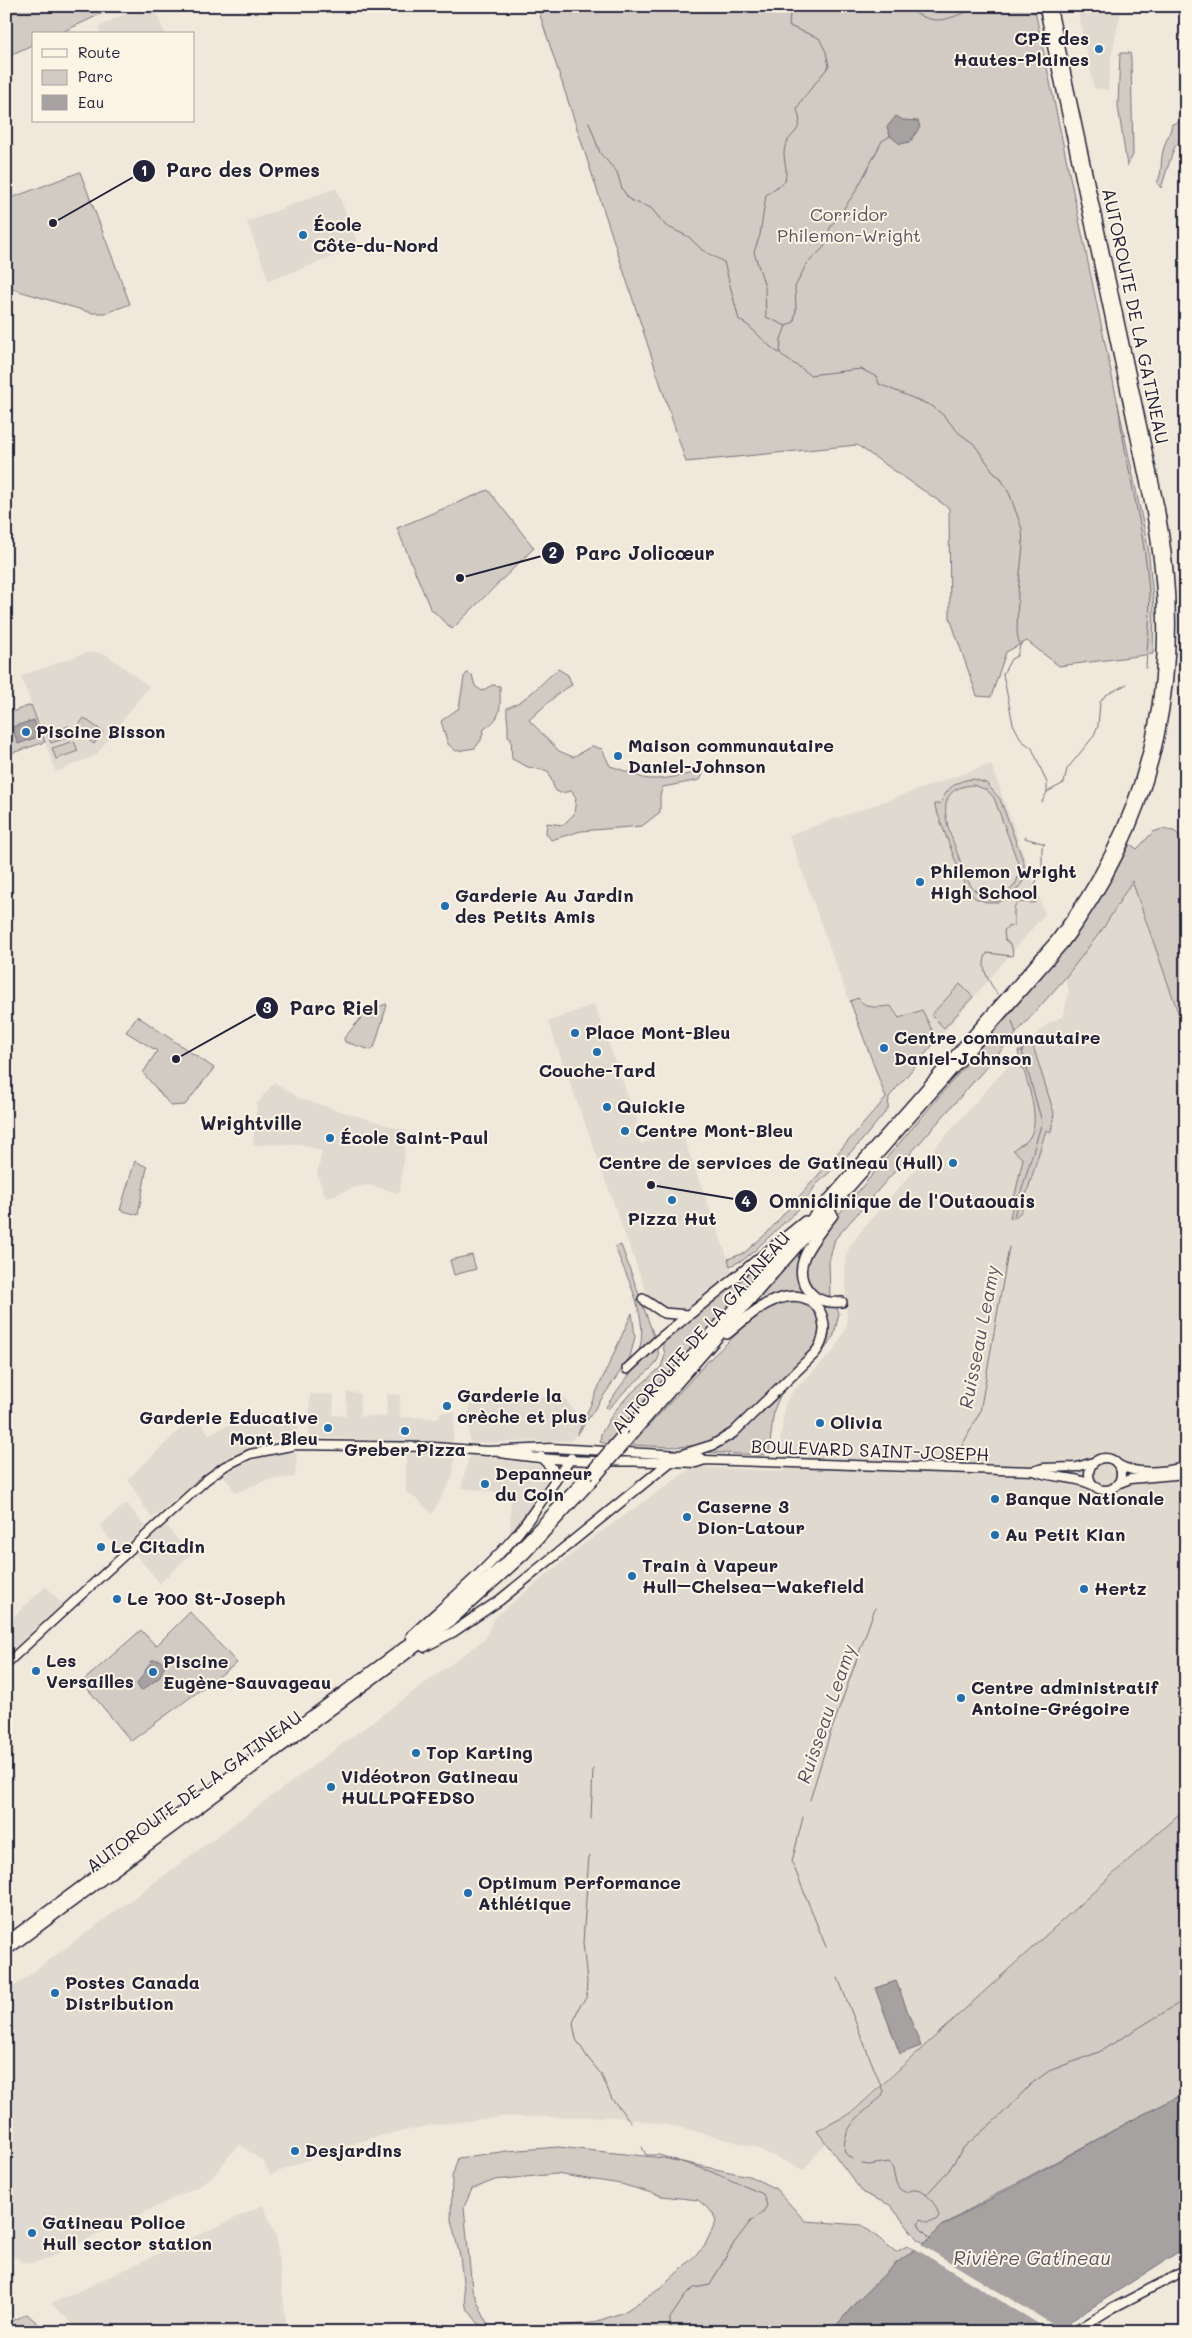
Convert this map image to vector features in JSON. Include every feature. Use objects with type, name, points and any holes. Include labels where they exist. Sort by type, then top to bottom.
[{"type":"highway","name":"AUTOROUTE DE LA GATINEAU","points":[[6,1942],[378,1667],[439,1621],[482,1584],[533,1534],[586,1476],[1029,972],[1075,913],[1103,867],[1124,825],[1144,768],[1156,716],[1162,669],[1164,629],[1162,582],[1156,535],[1044,6]]},
{"type":"highway","name":"AUTOROUTE DE LA GATINEAU","points":[[6,1951],[406,1656],[493,1585],[538,1540],[632,1436],[1043,968],[1082,916],[1110,870],[1133,822],[1151,772],[1164,712],[1170,667],[1172,627],[1170,588],[1164,534],[1051,6]]},
{"type":"highway","points":[[842,1302],[825,1301],[811,1294],[803,1282],[801,1265],[808,1250],[860,1176]]},
{"type":"highway","points":[[628,1369],[655,1342],[824,1205]]},
{"type":"highway","points":[[681,1455],[720,1442],[741,1426],[817,1350],[825,1335],[824,1318],[817,1307],[807,1299],[795,1296],[783,1297],[757,1310],[706,1352]]},
{"type":"highway","points":[[643,1299],[664,1313],[688,1315]]},
{"type":"highway","points":[[541,1457],[552,1468],[555,1481]]},
{"type":"highway","points":[[378,1667],[511,1541],[534,1513],[571,1458]]},
{"type":"highway","points":[[406,1656],[446,1637],[493,1605],[670,1462]]},
{"type":"main road","name":"BOULEVARD SAINT-JOSEPH","points":[[6,1664],[216,1472],[237,1460],[272,1448],[296,1445],[426,1447],[541,1457],[696,1463],[705,1460],[1034,1471],[1043,1468],[1076,1467],[1094,1462]]},
{"type":"main road","name":"BOULEVARD SAINT-JOSEPH","points":[[489,1451],[521,1448],[576,1449],[697,1456],[705,1460]]},
{"type":"main road","points":[[1186,1467],[1145,1471],[1126,1469],[1107,1458],[1094,1462],[1089,1471],[1092,1484],[1098,1489],[1106,1490],[1130,1479],[1186,1474]]},
{"type":"main road","points":[[1117,1464],[1121,1474],[1117,1484]]},
{"type":"main road","name":"BOULEVARD SAINT-JOSEPH","points":[[1034,1471],[1043,1475],[1073,1477],[1092,1484]]},
{"type":"main road","points":[[1074,2332],[1111,2309],[1186,2270]]},
{"type":"shaded area","points":[[140,6],[154,8],[164,32],[100,32],[99,27]]},
{"type":"shaded area","name":"CPE des Hautes-Plaines","points":[[1077,6],[1122,6],[1111,58],[1108,90],[1094,88]]},
{"type":"shaded area","name":"École Côte-du-Nord","points":[[336,188],[359,247],[269,281],[247,222]]},
{"type":"shaded area","points":[[96,652],[107,655],[149,686],[96,755],[56,772],[21,676],[85,653]]},
{"type":"shaded area","name":"Philemon Wright High School","points":[[991,764],[1045,914],[937,1040],[922,1010],[899,1018],[895,1009],[868,1007],[858,998],[849,1001],[789,835]]},
{"type":"shaded area","points":[[1132,880],[1186,1035],[1186,1811],[850,2112],[804,2170],[754,2147],[679,2127],[619,2117],[501,2117],[433,2125],[379,2136],[329,2151],[270,2175],[264,2162],[240,2145],[215,2174],[199,2186],[47,2259],[32,2263],[22,2262],[6,2251],[6,1992],[485,1639],[495,1617],[584,1544],[693,1467],[784,1471],[783,1451],[779,1448],[785,1404],[793,1391],[834,1351],[847,1326],[845,1258],[849,1248],[864,1227],[1035,1036],[1046,1025],[1063,1016],[1069,992],[1065,978],[1104,927]]},
{"type":"shaded area","points":[[594,1004],[638,1123],[634,1125],[641,1144],[680,1129],[734,1275],[692,1308],[685,1311],[668,1311],[649,1298],[646,1292],[548,1022]]},
{"type":"shaded area","name":"École Saint-Paul","points":[[274,1082],[299,1098],[407,1131],[400,1191],[398,1193],[368,1185],[356,1187],[326,1198],[317,1175],[322,1151],[300,1144],[253,1145],[257,1104]]},
{"type":"shaded area","points":[[347,1392],[360,1393],[360,1416],[386,1417],[387,1394],[400,1395],[400,1417],[440,1418],[440,1412],[455,1412],[453,1440],[451,1442],[400,1441],[309,1437],[310,1394],[334,1394],[333,1415],[346,1416]]},
{"type":"shaded area","points":[[564,1397],[582,1421],[577,1435],[570,1441],[471,1443],[469,1439],[469,1398]]},
{"type":"shaded area","points":[[251,1414],[298,1415],[297,1436],[268,1442],[225,1459],[152,1518],[128,1479],[195,1415],[209,1434]]},
{"type":"shaded area","points":[[289,1451],[297,1454],[295,1477],[266,1480],[236,1493],[223,1475],[242,1463]]},
{"type":"shaded area","points":[[406,1453],[454,1457],[453,1476],[432,1514],[418,1500],[406,1492]]},
{"type":"shaded area","points":[[471,1456],[540,1465],[546,1482],[535,1506],[510,1533],[511,1493],[461,1488],[468,1460]]},
{"type":"shaded area","points":[[127,1503],[145,1527],[118,1551],[100,1525]]},
{"type":"shaded area","points":[[166,1525],[190,1555],[160,1583],[135,1554]]},
{"type":"shaded area","points":[[46,1586],[62,1604],[6,1656],[6,1624]]},
{"type":"shaded area","points":[[263,2205],[276,2236],[286,2323],[276,2332],[82,2332],[51,2304]]},
{"type":"green space","points":[[6,6],[118,6],[62,32],[32,32],[32,45],[6,57]]},
{"type":"green space","name":"Corridor Philemon-Wright","points":[[537,6],[1034,6],[1148,547],[1154,607],[1153,654],[1059,666],[1027,641],[1006,652],[991,697],[977,696],[950,618],[949,508],[857,445],[686,462]]},
{"type":"green space","points":[[1120,53],[1130,53],[1131,59],[1133,155],[1127,166],[1118,106]]},
{"type":"green space","points":[[1186,70],[1186,133],[1174,148],[1161,188],[1157,183],[1160,175],[1162,155],[1172,124],[1179,122],[1181,80]]},
{"type":"green space","points":[[80,172],[130,304],[106,313],[92,313],[6,287],[6,200]]},
{"type":"green space","points":[[488,490],[534,548],[452,629],[430,608],[397,528]]},
{"type":"green space","points":[[558,669],[568,675],[572,685],[560,692],[529,720],[559,751],[573,757],[592,746],[602,749],[610,766],[643,778],[666,778],[705,770],[700,780],[663,787],[660,795],[660,812],[642,826],[581,831],[551,840],[546,833],[547,823],[563,825],[574,814],[576,798],[572,791],[560,793],[555,790],[548,771],[528,767],[512,759],[511,738],[508,736],[507,708],[528,696]]},
{"type":"green space","points":[[467,673],[472,675],[475,686],[482,691],[492,685],[500,686],[500,706],[495,720],[484,729],[481,740],[475,748],[456,751],[448,744],[441,721],[459,708],[464,677]]},
{"type":"green space","points":[[31,705],[45,742],[6,755],[6,714]]},
{"type":"green space","points":[[84,718],[103,732],[94,744],[75,730]]},
{"type":"green space","points":[[69,726],[72,736],[51,743],[47,733]]},
{"type":"green space","points":[[74,741],[78,751],[56,759],[52,748]]},
{"type":"green space","points":[[973,779],[986,783],[1000,799],[1024,863],[1022,883],[1010,898],[998,902],[986,902],[975,898],[966,889],[934,804],[940,804],[952,786]],"holes":[[[973,785],[987,790],[994,798],[1019,867],[1018,878],[1012,888],[1005,893],[993,897],[977,892],[967,880],[950,834],[946,812],[947,802],[951,794],[959,788]]]},
{"type":"green space","points":[[1162,829],[1174,831],[1186,841],[1186,1035],[1132,881],[1104,927],[1065,978],[835,1239],[829,1261],[830,1299],[819,1294],[810,1286],[805,1270],[807,1261],[821,1236],[1076,936],[1104,892],[1130,844],[1137,849],[1153,832]]},
{"type":"green space","points":[[960,984],[973,997],[944,1028],[931,1015]]},
{"type":"green space","points":[[858,998],[869,1006],[891,1006],[899,1018],[922,1010],[937,1040],[889,1097],[888,1109],[858,1145],[816,1185],[802,1206],[754,1251],[743,1260],[730,1266],[728,1259],[744,1253],[767,1233],[886,1098],[850,1001]]},
{"type":"green space","points":[[386,1004],[374,1048],[371,1050],[345,1042],[344,1038],[366,1012]]},
{"type":"green space","points":[[137,1016],[214,1068],[185,1105],[171,1106],[143,1073],[157,1051],[126,1032]]},
{"type":"green space","points":[[1029,1039],[1033,1039],[1035,1043],[1033,1046],[1054,1113],[1051,1132],[1046,1130],[1021,1212],[1014,1218],[1010,1217],[1023,1159],[1013,1150],[1026,1142],[1034,1126],[1031,1097],[1018,1051],[1022,1051]]},
{"type":"green space","points":[[135,1161],[147,1167],[138,1215],[120,1210]]},
{"type":"green space","points":[[621,1245],[655,1339],[640,1354],[638,1353],[642,1327],[640,1314],[615,1247]]},
{"type":"green space","points":[[782,1245],[607,1444],[600,1442],[601,1434],[613,1413],[627,1397],[661,1367],[665,1355],[662,1341]]},
{"type":"green space","points":[[472,1255],[476,1269],[454,1275],[450,1260]]},
{"type":"green space","points":[[797,1255],[800,1257],[799,1279],[836,1307],[839,1313],[834,1335],[823,1352],[821,1350],[826,1341],[828,1326],[818,1308],[806,1295],[756,1307],[754,1305]]},
{"type":"green space","points":[[791,1299],[808,1305],[817,1314],[819,1328],[816,1345],[746,1416],[730,1429],[704,1444],[677,1447],[631,1445],[710,1359],[743,1328],[772,1305]]},
{"type":"green space","points":[[632,1313],[635,1337],[630,1357],[577,1435]]},
{"type":"green space","points":[[657,1345],[659,1357],[654,1366],[627,1389],[608,1409],[606,1407],[623,1382]]},
{"type":"green space","points":[[782,1391],[774,1410],[769,1452],[762,1455],[701,1452]]},
{"type":"green space","points":[[190,1612],[237,1663],[131,1741],[82,1682],[141,1630],[156,1646]]},
{"type":"green space","points":[[1186,1805],[1186,2093],[991,2197],[942,2226],[925,2243],[918,2240],[890,2205],[863,2193],[817,2131],[851,2113],[1180,1813]]},
{"type":"green space","points":[[558,2147],[663,2158],[749,2176],[776,2189],[805,2221],[862,2225],[896,2252],[907,2246],[914,2249],[858,2300],[831,2332],[498,2332],[481,2332],[481,2327],[466,2307],[460,2256],[451,2220],[452,2177],[458,2158],[507,2151]],"holes":[[[556,2174],[621,2184],[662,2196],[698,2200],[713,2213],[716,2222],[704,2247],[661,2288],[624,2312],[592,2323],[498,2332],[489,2328],[472,2289],[464,2207],[472,2189],[495,2180]]]},
{"type":"green space","points":[[27,2314],[47,2332],[6,2332],[6,2324]]},
{"type":"water","points":[[896,116],[903,120],[918,121],[920,127],[910,142],[900,144],[890,136],[887,127]]},
{"type":"water","name":"Piscine Bisson","points":[[34,720],[40,736],[18,744],[12,727]]},
{"type":"water","name":"Piscine Eugène-Sauvageau","points":[[152,1660],[160,1660],[164,1667],[159,1678],[141,1691],[137,1684]]},
{"type":"water","points":[[896,1981],[921,2046],[900,2054],[875,1988]]},
{"type":"water","name":"Rivière Gatineau","points":[[1186,2093],[1186,2247],[1074,2319],[1061,2332],[831,2332],[858,2300],[896,2263],[925,2243],[942,2226],[1136,2118]]},
{"type":"pier","points":[[920,2244],[1065,2332],[1052,2332],[914,2248]]},
{"type":"waterway","name":"Ruisseau Leamy","points":[[795,6],[790,13],[789,26],[819,38],[826,52],[829,66],[801,101],[797,110],[799,118],[798,129],[785,146],[785,181],[766,195],[760,235],[754,252],[765,287],[766,317],[786,326],[781,339],[780,353],[809,375],[861,369],[877,377],[879,384],[932,406],[959,433],[974,444],[995,474],[1000,477],[1010,495],[1022,529],[1023,546],[1018,592],[1017,633],[1020,646],[1017,656],[1011,659],[1003,674],[1013,724],[1022,741],[1032,748],[1047,783],[1047,792],[1042,802]]},
{"type":"waterway","points":[[905,6],[906,9],[932,20],[952,17],[972,10],[973,6]]},
{"type":"waterway","points":[[589,122],[600,153],[617,172],[622,189],[630,200],[651,208],[666,226],[689,237],[702,250],[724,262],[739,320],[749,326],[779,353]]},
{"type":"waterway","points":[[786,326],[794,322],[796,309],[795,287],[806,265],[824,247],[830,228],[856,191],[882,141],[890,136]]},
{"type":"waterway","points":[[1118,403],[1147,568],[1150,610],[1146,668]]},
{"type":"waterway","points":[[1047,792],[1064,783],[1067,769],[1093,737],[1098,726],[1100,702],[1106,695],[1127,684]]},
{"type":"waterway","name":"Ruisseau Leamy","points":[[997,994],[988,979],[985,969],[984,964],[987,953],[1012,956],[1012,949],[1005,940],[1004,931],[1007,927],[1014,926],[1014,908],[1017,902],[1035,903],[1038,897],[1035,884],[1042,868],[1042,847],[1045,844],[1025,838],[1026,836]]},
{"type":"waterway","name":"Ruisseau Leamy","points":[[1012,1021],[1016,1033]]},
{"type":"waterway","name":"Ruisseau Leamy","points":[[1014,1216],[1042,1122],[1022,1051]]},
{"type":"waterway","name":"Ruisseau Leamy","points":[[956,1457],[980,1412],[1009,1247]]},
{"type":"waterway","name":"Ruisseau Leamy","points":[[810,1800],[828,1740],[875,1608]]},
{"type":"waterway","points":[[591,1819],[593,1769]]},
{"type":"waterway","name":"Ruisseau Leamy","points":[[803,1817],[792,1862],[826,1947]]},
{"type":"waterway","points":[[589,1856],[583,1942],[587,1982],[586,1998],[579,2007],[573,2023],[576,2039],[601,2074],[612,2099],[631,2122]]},
{"type":"waterway","name":"Ruisseau Leamy","points":[[838,1978],[883,2091],[882,2096],[855,2120],[846,2135],[844,2143],[845,2153],[853,2159]]},
{"type":"waterway","points":[[926,2195],[949,2170],[963,2148],[1002,2114],[1031,2084],[1049,2071],[1099,2052],[1186,1999]]},
{"type":"waterway","points":[[642,2147],[646,2155],[659,2155],[707,2170],[763,2194],[767,2205],[764,2211],[750,2222],[734,2243],[710,2285],[694,2288],[687,2293],[670,2318],[670,2325],[674,2332]]},
{"type":"waterway","name":"Ruisseau Leamy","points":[[862,2164],[869,2165],[889,2162],[893,2168],[896,2183],[901,2190],[905,2192],[917,2190],[930,2198],[939,2216],[936,2220],[927,2222],[921,2219],[918,2223],[930,2238]]},
{"type":"place","name":"CPE des Hautes-Plaines","points":[[1099,49]]},
{"type":"place","name":"Parc des Ormes","points":[[53,223]]},
{"type":"place","name":"École Côte-du-Nord","points":[[303,235]]},
{"type":"place","name":"Parc Jolicœur","points":[[460,578]]},
{"type":"place","name":"Piscine Bisson","points":[[26,732]]},
{"type":"place","name":"Maison communautaire Daniel-Johnson","points":[[618,756]]},
{"type":"place","name":"Philemon Wright High School","points":[[920,882]]},
{"type":"place","name":"Garderie Au Jardin des Petits Amis","points":[[445,906]]},
{"type":"place","name":"Place Mont-Bleu","points":[[575,1033]]},
{"type":"place","name":"Centre communautaire Daniel-Johnson","points":[[884,1048]]},
{"type":"place","name":"Couche-Tard","points":[[597,1052]]},
{"type":"place","name":"Parc Riel","points":[[176,1059]]},
{"type":"place","name":"Quickie","points":[[607,1107]]},
{"type":"place","name":"Centre Mont-Bleu","points":[[625,1131]]},
{"type":"place","name":"École Saint-Paul","points":[[330,1138]]},
{"type":"place","name":"Centre de services de Gatineau (Hull)","points":[[953,1163]]},
{"type":"place","name":"Omniclinique de l'Outaouais","points":[[651,1185]]},
{"type":"place","name":"Pizza Hut","points":[[672,1200]]},
{"type":"place","name":"Garderie la crèche et plus","points":[[447,1406]]},
{"type":"place","name":"Olivia","points":[[820,1423]]},
{"type":"place","name":"Garderie Educative Mont Bleu","points":[[328,1428]]},
{"type":"place","name":"Greber Pizza","points":[[405,1431]]},
{"type":"place","name":"Depanneur du Coin","points":[[485,1484]]},
{"type":"place","name":"Banque Nationale","points":[[995,1499]]},
{"type":"place","name":"Caserne 3 Dion-Latour","points":[[687,1517]]},
{"type":"place","name":"Au Petit Kian","points":[[995,1535]]},
{"type":"place","name":"Le Citadin","points":[[101,1547]]},
{"type":"place","name":"Train à Vapeur Hull–Chelsea–Wakefield","points":[[632,1576]]},
{"type":"place","name":"Hertz","points":[[1084,1589]]},
{"type":"place","name":"Le 700 St-Joseph","points":[[117,1599]]},
{"type":"place","name":"Les Versailles","points":[[36,1671]]},
{"type":"place","name":"Piscine Eugène-Sauvageau","points":[[153,1672]]},
{"type":"place","name":"Centre administratif Antoine-Grégoire","points":[[961,1698]]},
{"type":"place","name":"Top Karting","points":[[416,1753]]},
{"type":"place","name":"Vidéotron Gatineau HULLPQFEDS0","points":[[331,1787]]},
{"type":"place","name":"Optimum Performance Athlétique","points":[[468,1893]]},
{"type":"place","name":"Postes Canada Distribution","points":[[55,1993]]},
{"type":"place","name":"Desjardins","points":[[295,2151]]},
{"type":"place","name":"Gatineau Police Hull sector station","points":[[32,2233]]},
{"type":"district","name":"Wrightville","points":[[251,1123]]}]
